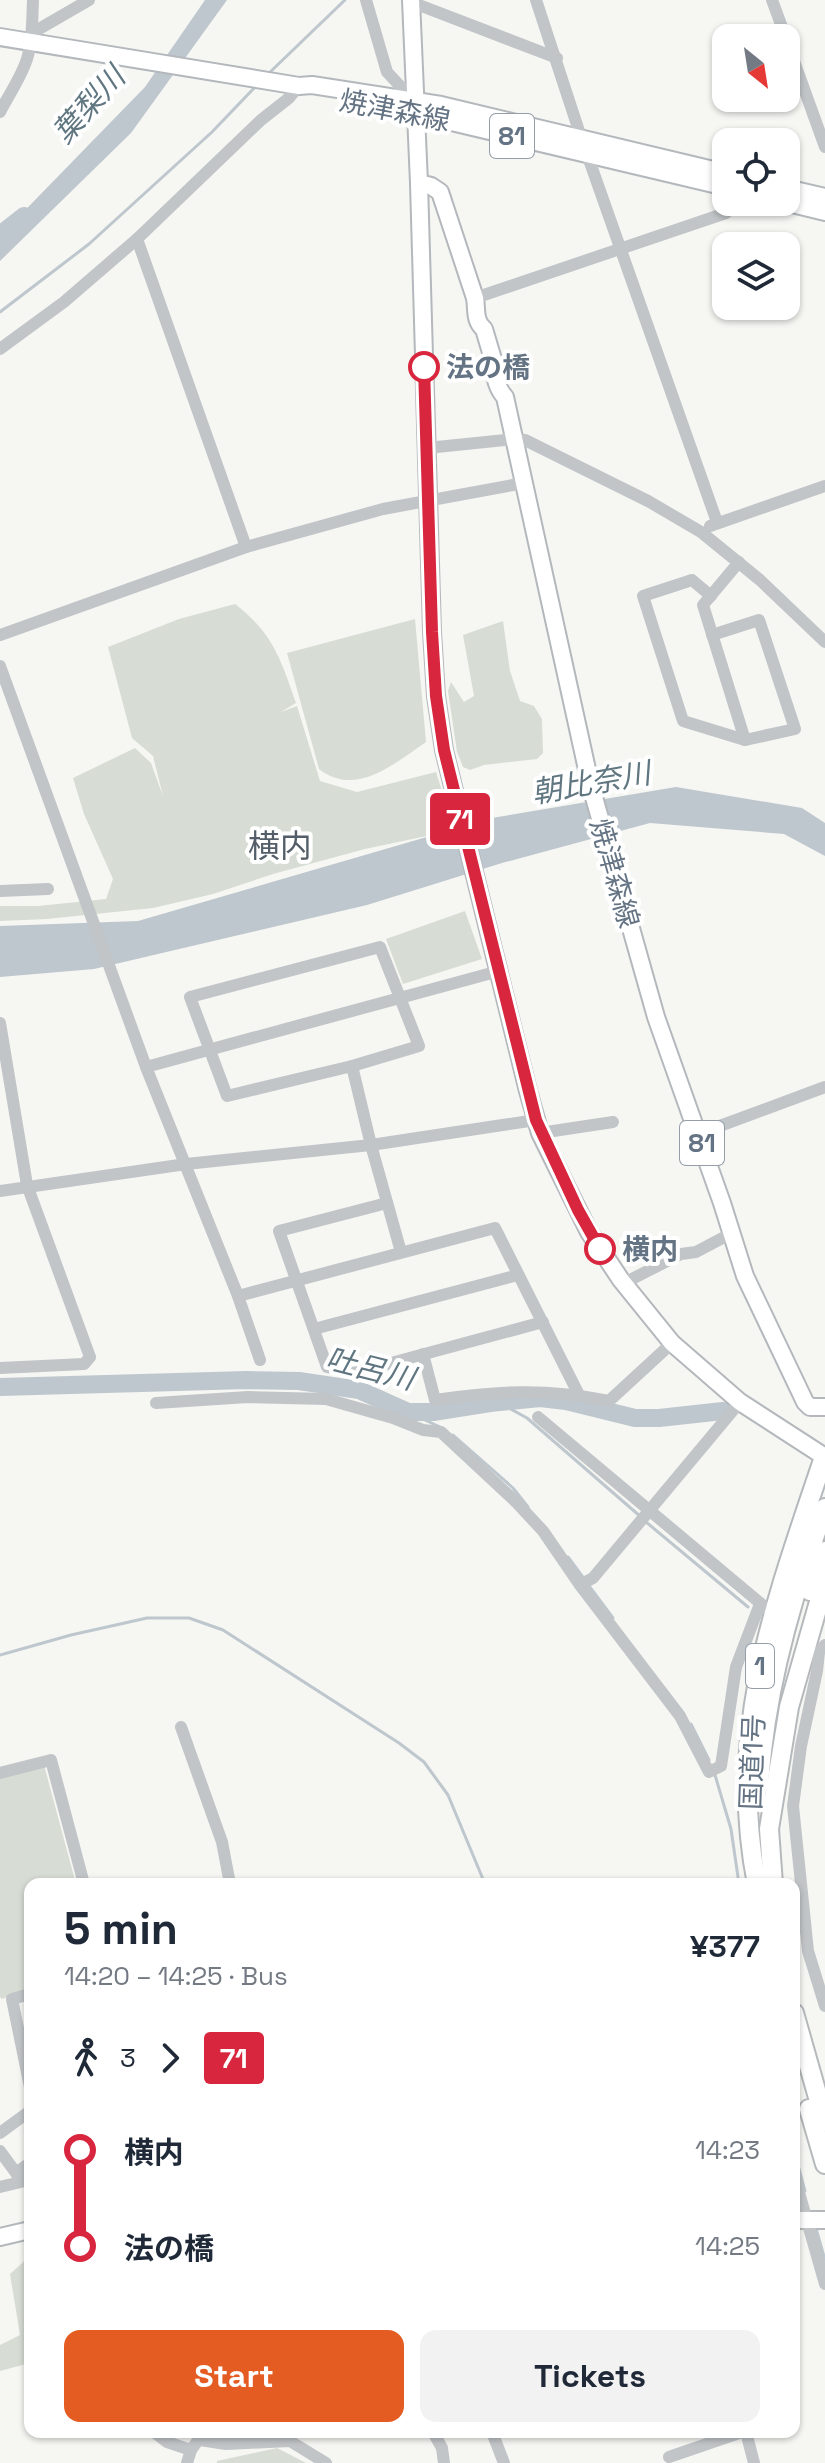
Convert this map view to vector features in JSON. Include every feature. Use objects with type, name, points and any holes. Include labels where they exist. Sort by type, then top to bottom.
[{"type":"highway","name":"国道1号","points":[[758,1878],[749,1837],[749,1737],[754,1700],[764,1644],[825,1457]]},
{"type":"highway","name":"1","points":[[759,1878],[758,1811],[770,1700],[793,1600],[825,1508]]},
{"type":"highway","name":"1","points":[[769,1829],[775,1743],[784,1689],[798,1629],[825,1551]]},
{"type":"highway","name":"国道1号","points":[[773,1878],[769,1829],[789,1707],[825,1581]]},
{"type":"highway","points":[[800,2034],[825,2122]]},
{"type":"highway","points":[[800,2079],[825,2164]]},
{"type":"main road","points":[[411,1],[436,696],[444,750],[460,820],[538,1127],[589,1232],[624,1283],[672,1343],[734,1398],[825,1457]]},
{"type":"main road","name":"焼津森線","points":[[0,37],[31,37],[129,58],[299,86],[312,85],[415,107],[588,155],[712,184]]},
{"type":"main road","name":"焼津森線","points":[[415,107],[441,105],[712,170]]},
{"type":"main road","name":"焼津森線","points":[[419,183],[440,192],[475,298],[475,314],[484,329],[494,371],[505,397],[590,783],[656,1017],[753,1296],[801,1395],[810,1407],[825,1407]]},
{"type":"main road","points":[[800,191],[825,197]]},
{"type":"main road","points":[[800,206],[825,212]]},
{"type":"main road","points":[[800,2220],[825,2220]]},
{"type":"main road","points":[[0,2237],[24,2231]]},
{"type":"street","points":[[0,112],[18,81],[31,37],[33,0]]},
{"type":"street","points":[[31,37],[89,0]]},
{"type":"street","points":[[366,0],[387,72],[415,107]]},
{"type":"street","points":[[536,0],[717,522]]},
{"type":"street","points":[[772,0],[781,24]]},
{"type":"street","points":[[411,1],[557,58]]},
{"type":"street","points":[[800,77],[825,147]]},
{"type":"street","points":[[0,349],[64,302],[137,239],[299,86]]},
{"type":"street","points":[[475,298],[717,216]]},
{"type":"street","points":[[137,239],[246,547]]},
{"type":"street","points":[[427,448],[525,440],[648,501],[701,532],[800,616],[825,642]]},
{"type":"street","points":[[0,635],[246,547],[383,509],[524,483]]},
{"type":"street","points":[[701,532],[717,522],[825,486]]},
{"type":"street","points":[[739,562],[703,605],[745,740]]},
{"type":"street","points":[[711,596],[692,580],[643,596],[683,721],[745,740],[795,729],[759,620],[712,635]]},
{"type":"street","points":[[0,666],[146,1067],[238,1296],[260,1360]]},
{"type":"street","points":[[0,891],[48,889]]},
{"type":"street","points":[[380,947],[401,997],[419,1046],[352,1066],[227,1096],[190,997],[380,947]]},
{"type":"street","points":[[146,1067],[499,971]]},
{"type":"street","points":[[0,1023],[28,1188],[90,1357],[84,1364],[0,1368]]},
{"type":"street","points":[[352,1066],[401,1252]]},
{"type":"street","points":[[698,1134],[825,1087]]},
{"type":"street","points":[[0,1191],[186,1164],[613,1122]]},
{"type":"street","points":[[387,1203],[279,1231],[327,1367],[354,1373],[543,1322]]},
{"type":"street","points":[[238,1296],[495,1228],[579,1395]]},
{"type":"street","points":[[624,1283],[732,1233]]},
{"type":"street","points":[[314,1329],[518,1275]]},
{"type":"street","points":[[423,1354],[435,1400],[528,1391],[609,1401],[672,1343]]},
{"type":"street","points":[[156,1403],[248,1397],[326,1399],[423,1430],[441,1432],[543,1531],[580,1585],[680,1716],[709,1772],[721,1766],[736,1667],[765,1607],[538,1417]]},
{"type":"street","points":[[580,1585],[593,1578],[734,1398]]},
{"type":"street","points":[[820,1650],[793,1806],[808,1951],[824,1998]]},
{"type":"street","points":[[181,1727],[222,1842],[229,1878]]},
{"type":"street","points":[[0,1773],[51,1760],[82,1878]]},
{"type":"street","points":[[800,1950],[808,1951]]},
{"type":"street","points":[[24,1996],[12,1999],[6,2008],[24,2067]]},
{"type":"street","points":[[0,2133],[24,2115]]},
{"type":"street","points":[[0,2151],[24,2179],[0,2187]]},
{"type":"street","points":[[800,2220],[825,2284]]},
{"type":"street","points":[[162,2438],[167,2442],[198,2440],[226,2444],[290,2441],[326,2463]]},
{"type":"street","points":[[436,2438],[442,2448],[444,2463]]},
{"type":"street","points":[[494,2438],[504,2463]]},
{"type":"street","points":[[669,2457],[726,2438]]},
{"type":"street","points":[[746,2438],[754,2463]]},
{"type":"street","points":[[187,2463],[198,2440]]},
{"type":"shaded area","points":[[205,0],[227,0],[131,133],[0,261],[0,236],[145,87]]},
{"type":"shaded area","points":[[235,604],[267,637],[280,660],[296,703],[281,712],[297,706],[320,781],[357,792],[436,772],[445,811],[441,833],[365,849],[213,894],[153,908],[0,921],[0,906],[38,906],[106,899],[113,879],[84,814],[73,778],[135,748],[151,763],[163,796],[153,756],[132,738],[108,647],[179,619]]},
{"type":"shaded area","points":[[415,619],[426,742],[388,767],[361,779],[333,777],[319,769],[287,653]]},
{"type":"shaded area","points":[[503,621],[510,671],[520,701],[534,706],[542,719],[543,753],[537,759],[484,765],[470,770],[463,767],[457,752],[448,691],[451,682],[464,702],[474,696],[463,635]]},
{"type":"shaded area","points":[[676,787],[802,808],[825,823],[825,856],[784,834],[650,823],[502,863],[367,905],[94,969],[0,977],[0,926],[138,921],[492,818]]},
{"type":"shaded area","points":[[465,911],[482,959],[403,984],[386,939]]},
{"type":"shaded area","points":[[44,1765],[74,1878],[24,1878],[24,1991],[2,1999],[0,1997],[0,1769]]},
{"type":"shaded area","points":[[24,2261],[24,2365],[0,2371],[0,2345],[20,2335],[10,2274]]},
{"type":"shaded area","points":[[277,2448],[306,2463],[217,2463],[217,2461]]},
{"type":"waterway","points":[[267,75],[345,0]]},
{"type":"waterway","points":[[0,312],[89,244],[212,132],[256,86]]},
{"type":"waterway","name":"葉梨川","points":[[0,235],[24,216]]},
{"type":"waterway","name":"吐呂川","points":[[0,1387],[299,1381],[359,1390],[408,1412],[433,1412],[540,1398],[566,1401],[635,1418],[723,1411]]},
{"type":"waterway","points":[[490,1403],[507,1407],[527,1418],[641,1517]]},
{"type":"waterway","points":[[408,1412],[440,1427]]},
{"type":"waterway","points":[[453,1435],[513,1488],[528,1507]]},
{"type":"waterway","points":[[646,1522],[748,1607]]},
{"type":"waterway","points":[[568,1557],[585,1580]]},
{"type":"waterway","points":[[589,1586],[613,1618]]},
{"type":"waterway","points":[[0,1655],[147,1618],[189,1618],[223,1630],[424,1762],[448,1795],[483,1878]]},
{"type":"waterway","points":[[691,1724],[709,1760]]},
{"type":"waterway","points":[[715,1775],[731,1829],[738,1878]]},
{"type":"waterway","points":[[800,2173],[805,2191]]},
{"type":"waterway","points":[[815,2225],[825,2260]]},
{"type":"bus line","name":"71","points":[[424,367],[432,632],[436,696],[444,750],[540,1133],[600,1249]]},
{"type":"place","name":"法の橋","points":[[424,367]]},
{"type":"place","name":"横内","points":[[600,1249]]},
{"type":"district","name":"横内","points":[[280,846]]},
{"type":"water label","name":"朝比奈川","points":[[591,783]]}]
